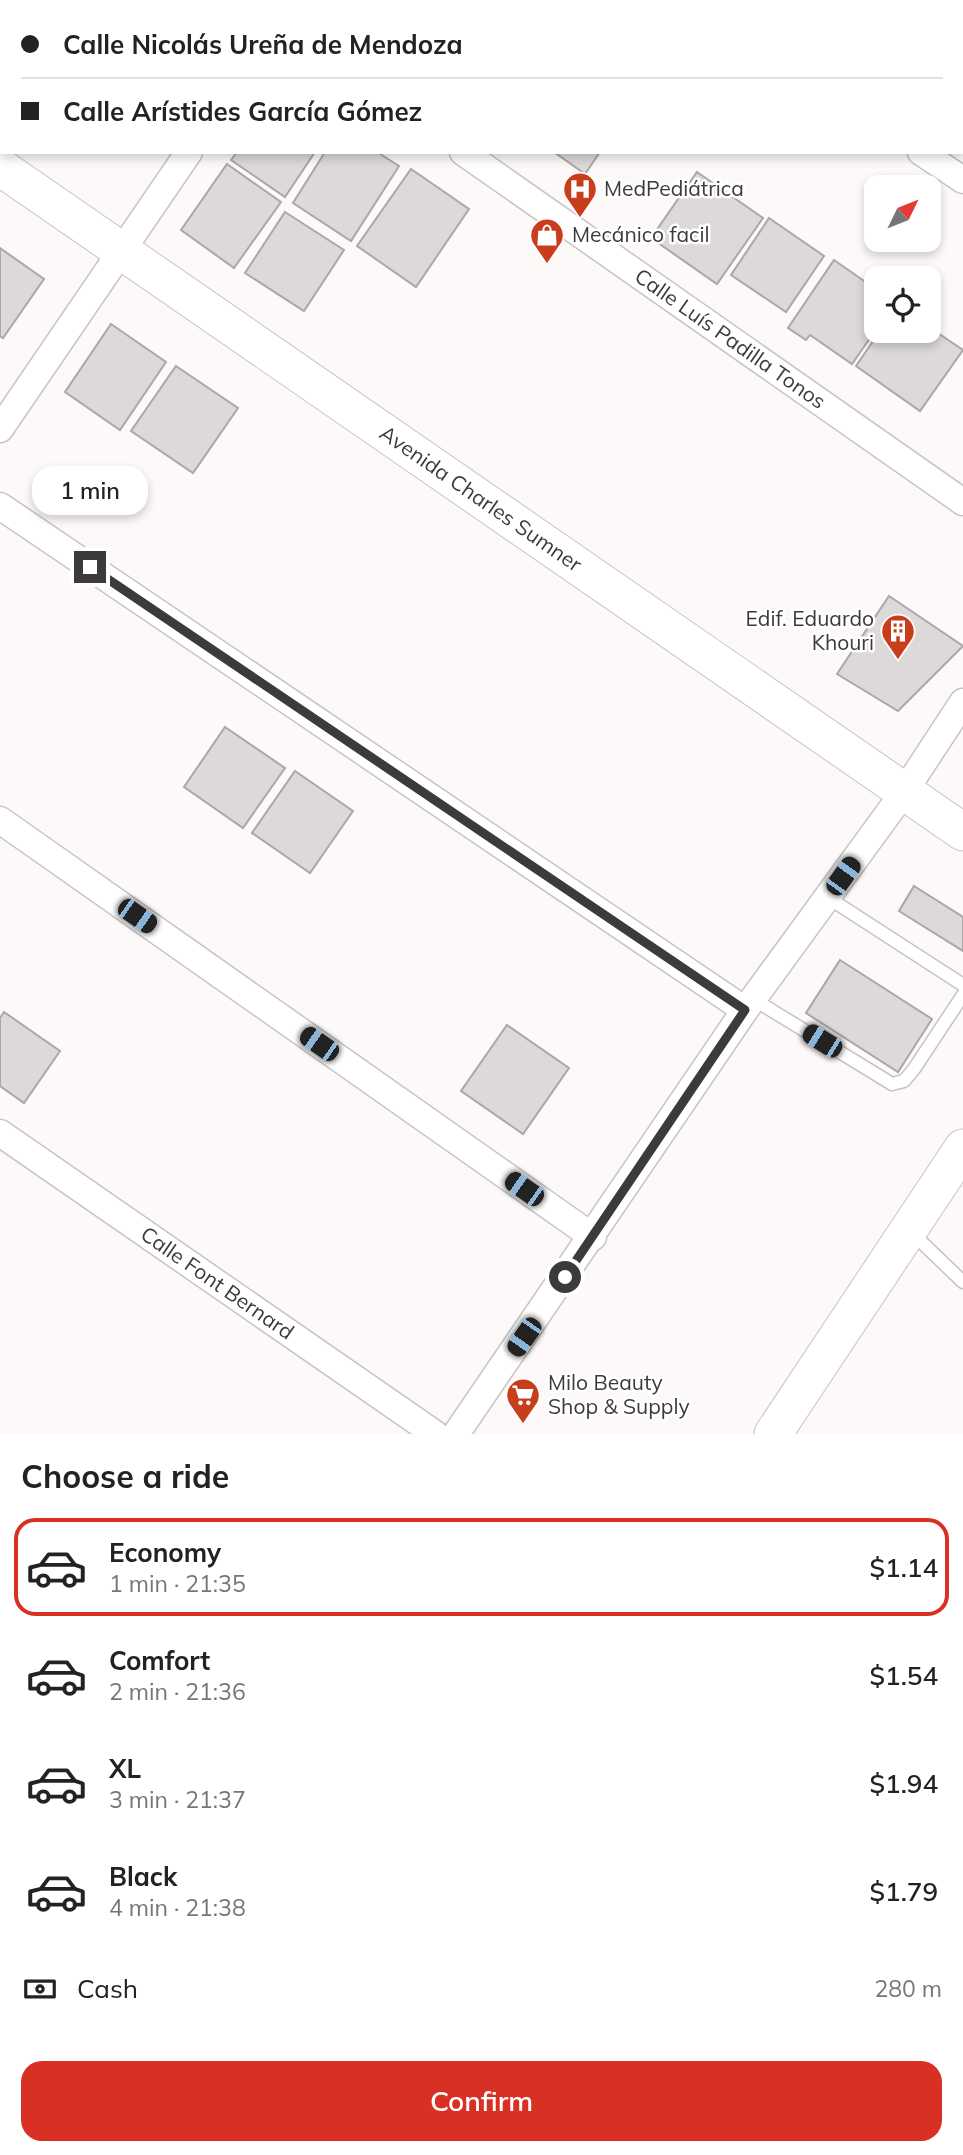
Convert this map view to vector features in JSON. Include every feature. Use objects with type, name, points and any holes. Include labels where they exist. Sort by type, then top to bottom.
[{"type":"street","points":[[0,429],[188,154]]},
{"type":"street","name":"Calle Luís Padilla Tonos","points":[[466,154],[963,502]]},
{"type":"street","points":[[924,154],[963,180]]},
{"type":"street","name":"Avenida Charles Sumner","points":[[0,167],[963,832]]},
{"type":"street","points":[[0,506],[749,1004]]},
{"type":"street","points":[[456,1434],[593,1237],[749,1004],[904,792],[963,702]]},
{"type":"street","points":[[0,820],[593,1237]]},
{"type":"street","name":"Calle Font Bernard","points":[[0,1133],[435,1434]]},
{"type":"street","points":[[773,1434],[963,1148]]},
{"type":"lane","points":[[827,897],[963,985]]},
{"type":"lane","points":[[749,1004],[892,1084],[904,1081],[914,1069],[963,995]]},
{"type":"lane","points":[[908,1229],[963,1282]]},
{"type":"building","points":[[236,154],[314,154],[285,197],[231,160]]},
{"type":"building","points":[[324,154],[380,154],[399,166],[351,241],[293,203]]},
{"type":"building","points":[[557,154],[599,154],[585,174]]},
{"type":"building","points":[[227,164],[281,202],[234,268],[181,230]]},
{"type":"building","points":[[411,169],[469,209],[416,287],[357,246]]},
{"type":"building","points":[[697,172],[763,218],[717,284],[651,238]]},
{"type":"building","points":[[285,212],[344,250],[304,311],[245,273]]},
{"type":"building","points":[[769,218],[824,256],[786,312],[731,275]]},
{"type":"building","points":[[0,248],[44,279],[3,338],[0,336]]},
{"type":"building","points":[[834,260],[864,281],[864,343],[867,343],[852,364],[810,335],[806,340],[788,328]]},
{"type":"building","points":[[111,324],[166,362],[120,430],[65,392]]},
{"type":"building","points":[[941,335],[963,350],[920,411],[856,366],[872,343],[941,343]]},
{"type":"building","points":[[176,366],[238,408],[193,473],[131,431]]},
{"type":"building","name":"Edif. Eduardo Khouri","points":[[889,596],[963,646],[898,711],[837,674]]},
{"type":"building","points":[[225,727],[285,768],[243,828],[184,787]]},
{"type":"building","points":[[295,771],[353,811],[310,873],[252,833]]},
{"type":"building","points":[[914,886],[963,917],[963,951],[899,911]]},
{"type":"building","points":[[840,960],[932,1019],[898,1072],[806,1013]]},
{"type":"building","points":[[4,1012],[60,1051],[24,1103],[0,1086],[0,1018]]},
{"type":"building","points":[[507,1025],[569,1068],[523,1134],[461,1091]]},
{"type":"place","name":"MedPediátrica","points":[[580,219]]},
{"type":"place","name":"Mecánico facil","points":[[547,265]]},
{"type":"place","name":"Edif. Eduardo Khouri","points":[[898,661]]},
{"type":"place","name":"Milo Beauty Shop & Supply","points":[[523,1425]]},
{"type":"route","points":[[90,567],[745,1010],[565,1277]]}]
